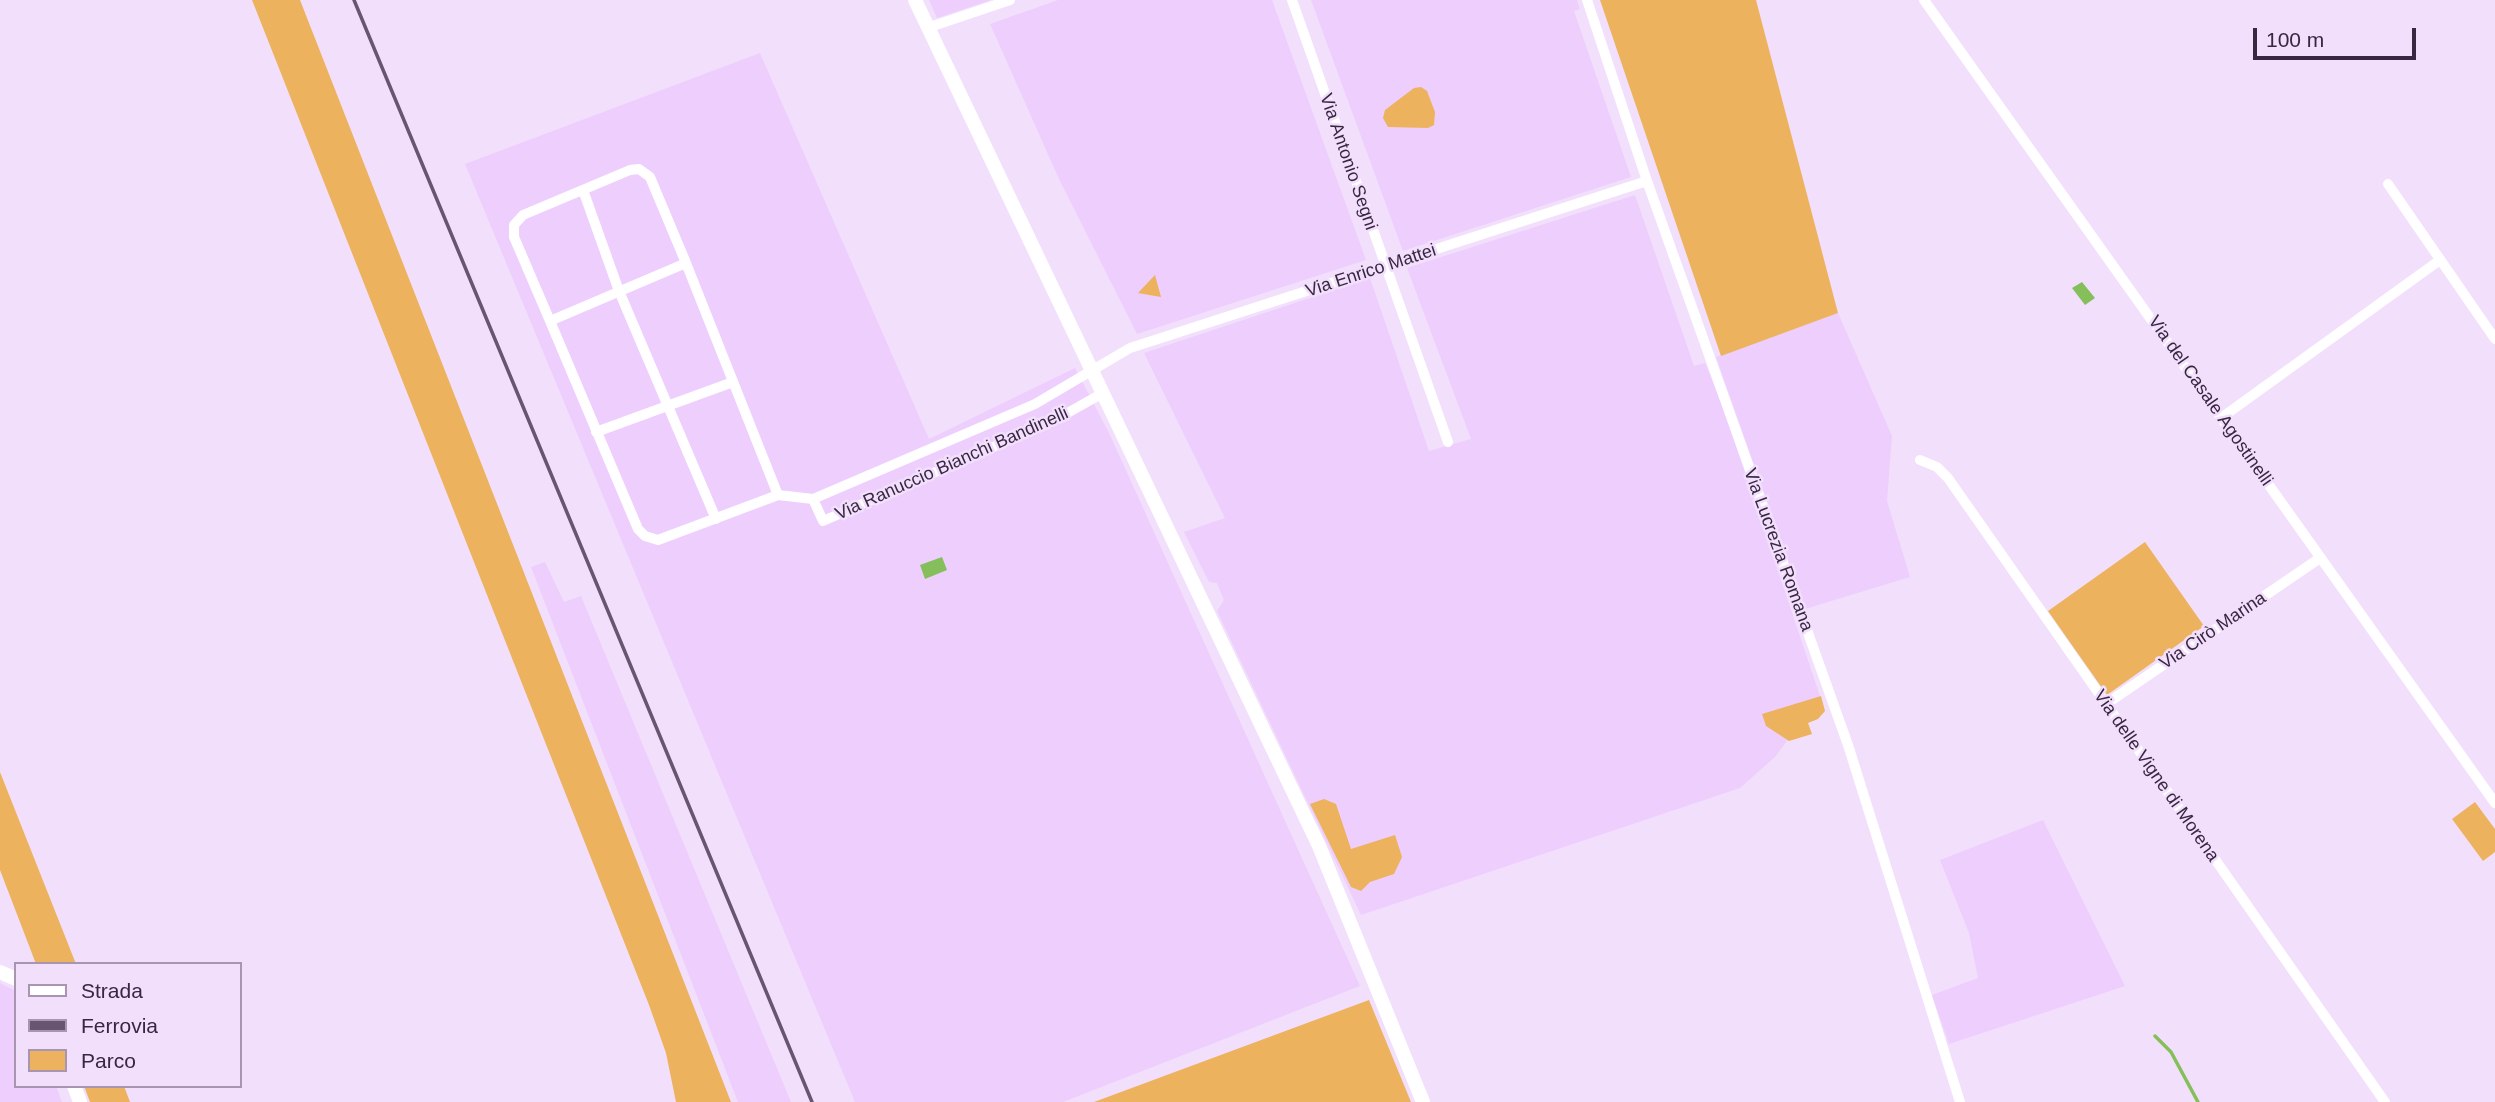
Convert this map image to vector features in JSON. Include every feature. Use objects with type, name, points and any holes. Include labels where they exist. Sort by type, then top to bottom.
[{"type":"street","points":[[915,0],[1094,367],[1103,393],[1319,846],[1423,1102]]},
{"type":"street","points":[[927,28],[1010,0]]},
{"type":"street","name":"Via Antonio Segni","points":[[1292,0],[1448,442]]},
{"type":"street","name":"Via Lucrezia Romana","points":[[1587,0],[1647,181],[1847,745],[1960,1102]]},
{"type":"street","name":"Via del Casale Agostinelli","points":[[1924,0],[2495,803]]},
{"type":"street","name":"Via Ranuccio Bianchi Bandinelli","points":[[778,495],[686,263],[646,172],[630,170],[523,215],[514,225],[515,240],[636,526],[645,536],[663,540],[778,495],[813,499],[1035,404],[1094,367]]},
{"type":"street","name":"Via Enrico Mattei","points":[[1094,367],[1130,348],[1647,181]]},
{"type":"street","points":[[2388,184],[2495,339]]},
{"type":"street","points":[[583,190],[619,291],[716,519]]},
{"type":"street","points":[[2221,418],[2440,260]]},
{"type":"street","points":[[550,321],[686,263]]},
{"type":"street","points":[[596,432],[733,382]]},
{"type":"street","name":"Via Ranuccio Bianchi Bandinelli","points":[[813,499],[822,521],[1055,420],[1103,393]]},
{"type":"street","name":"Via delle Vigne di Morena","points":[[1920,460],[1937,467],[1948,478],[2385,1102]]},
{"type":"street","name":"Via Cirò Marina","points":[[2106,704],[2320,558]]},
{"type":"shaded area","points":[[929,0],[991,0],[937,18]]},
{"type":"shaded area","points":[[1058,0],[1272,0],[1366,260],[1137,334],[1059,179],[990,24]]},
{"type":"shaded area","points":[[1311,0],[1577,0],[1580,9],[1574,11],[1631,177],[1403,251]]},
{"type":"shaded area","points":[[760,53],[929,439],[1075,368],[1109,433],[1360,986],[1063,1102],[855,1102],[465,164]]},
{"type":"shaded area","points":[[1635,195],[1694,366],[1705,363],[1723,407],[1820,696],[1775,757],[1740,788],[1361,915],[1217,611],[1224,600],[1217,583],[1209,582],[1184,532],[1225,518],[1144,353],[1370,278],[1429,451],[1471,439],[1407,268]]},
{"type":"shaded area","points":[[2082,282],[2095,298],[2085,305],[2072,288]]},
{"type":"shaded area","points":[[1838,313],[1892,436],[1887,501],[1910,577],[1805,609],[1716,357]]},
{"type":"shaded area","points":[[942,557],[947,570],[925,579],[920,565]]},
{"type":"shaded area","points":[[545,562],[564,602],[581,596],[791,1102],[738,1102],[531,567]]},
{"type":"shaded area","points":[[2043,820],[2125,986],[1949,1044],[1932,995],[1978,978],[1969,933],[1940,860]]},
{"type":"shaded area","points":[[0,983],[14,990],[14,1088],[57,1088],[62,1102],[0,1102]]},
{"type":"green space","points":[[252,0],[300,0],[731,1102],[676,1102],[666,1053],[649,1005]]},
{"type":"green space","points":[[1600,0],[1756,0],[1838,313],[1721,356]]},
{"type":"green space","points":[[1421,87],[1427,91],[1435,112],[1434,125],[1428,128],[1388,127],[1383,118],[1385,110],[1414,88]]},
{"type":"green space","points":[[1155,275],[1161,297],[1138,293]]},
{"type":"green space","points":[[2145,542],[2204,626],[2107,695],[2048,611]]},
{"type":"green space","points":[[1821,696],[1825,711],[1818,719],[1808,723],[1812,734],[1789,741],[1766,726],[1762,714]]},
{"type":"green space","points":[[0,772],[75,962],[35,962],[0,870]]},
{"type":"green space","points":[[1324,799],[1336,804],[1351,849],[1395,835],[1402,857],[1394,874],[1370,882],[1361,891],[1351,887],[1310,804]]},
{"type":"green space","points":[[2475,802],[2495,829],[2495,852],[2483,861],[2452,819]]},
{"type":"green space","points":[[1369,1000],[1411,1102],[1094,1102]]},
{"type":"green space","points":[[85,1088],[125,1088],[130,1102],[90,1102]]},
{"type":"waterway","points":[[2155,1036],[2171,1052],[2198,1102]]},
{"type":"railway","points":[[354,0],[812,1102]]}]
